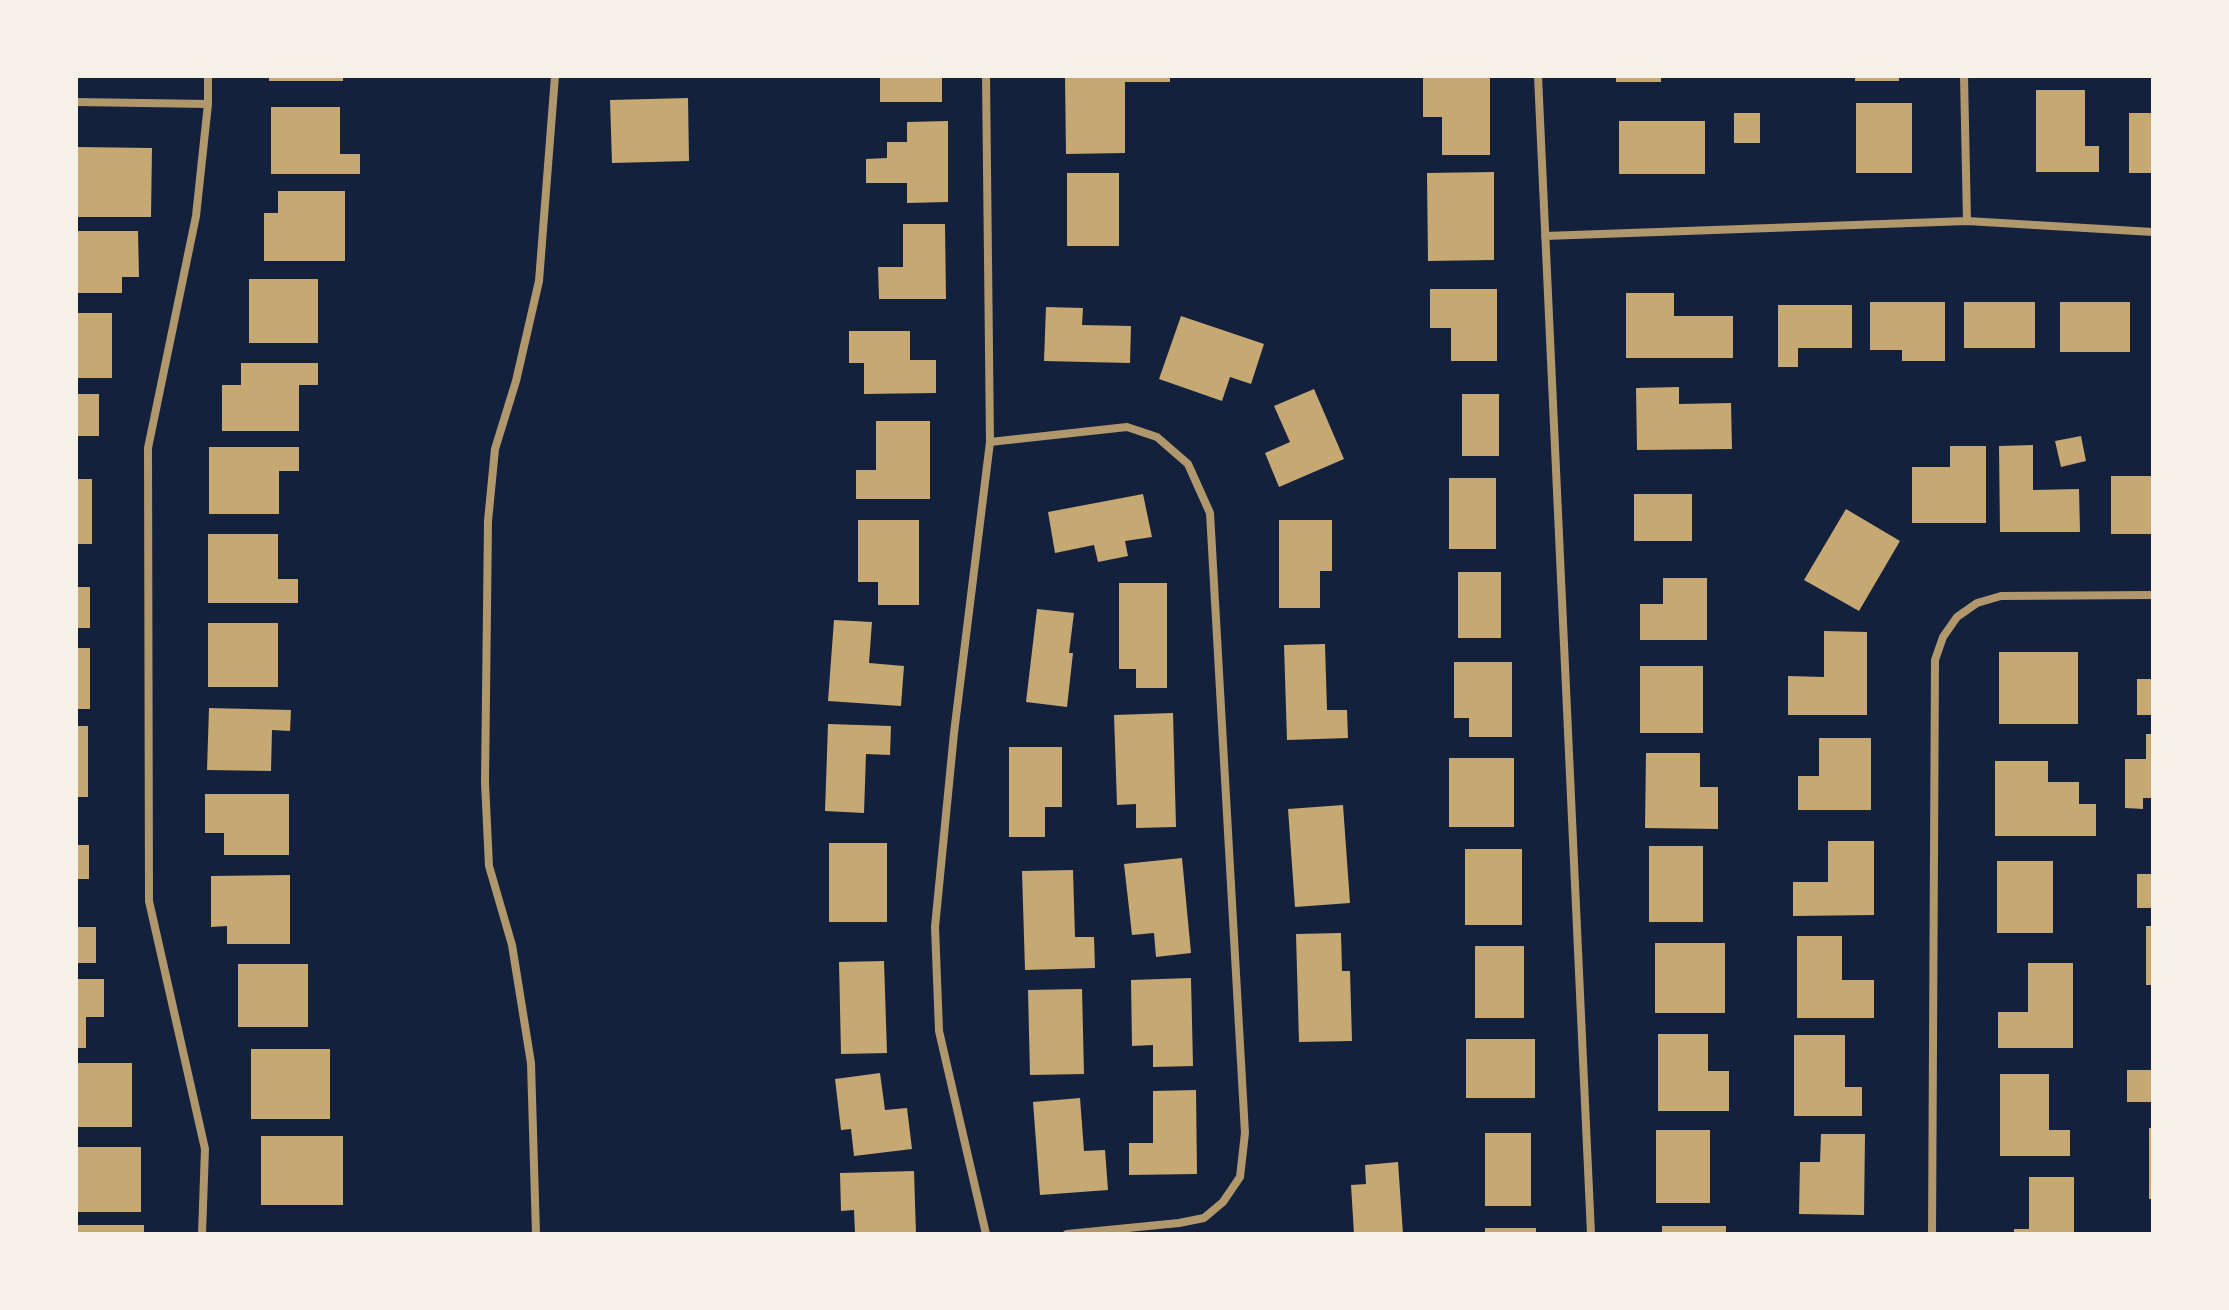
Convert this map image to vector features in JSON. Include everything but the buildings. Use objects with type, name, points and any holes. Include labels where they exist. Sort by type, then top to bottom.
[{"type":"street","points":[[202,1234],[205,1149],[149,901],[148,448],[196,216],[208,76]]},
{"type":"street","points":[[536,1234],[531,1063],[512,945],[489,866],[485,783],[488,521],[495,449],[516,381],[539,281],[555,76]]},
{"type":"street","points":[[986,76],[990,442],[954,733],[935,927],[939,1031],[986,1234]]},
{"type":"street","points":[[1538,76],[1591,1234]]},
{"type":"street","points":[[1964,76],[1967,221]]},
{"type":"street","points":[[76,102],[208,104]]},
{"type":"street","points":[[1545,236],[1967,221],[2153,232]]},
{"type":"street","points":[[990,442],[1127,427],[1157,437],[1188,464],[1210,513],[1245,1133],[1240,1177],[1223,1202],[1204,1218],[1067,1234]]},
{"type":"street","points":[[1932,1234],[1932,829],[1935,660],[1939,648],[1957,617],[1977,603],[2001,596],[2153,595]]}]
